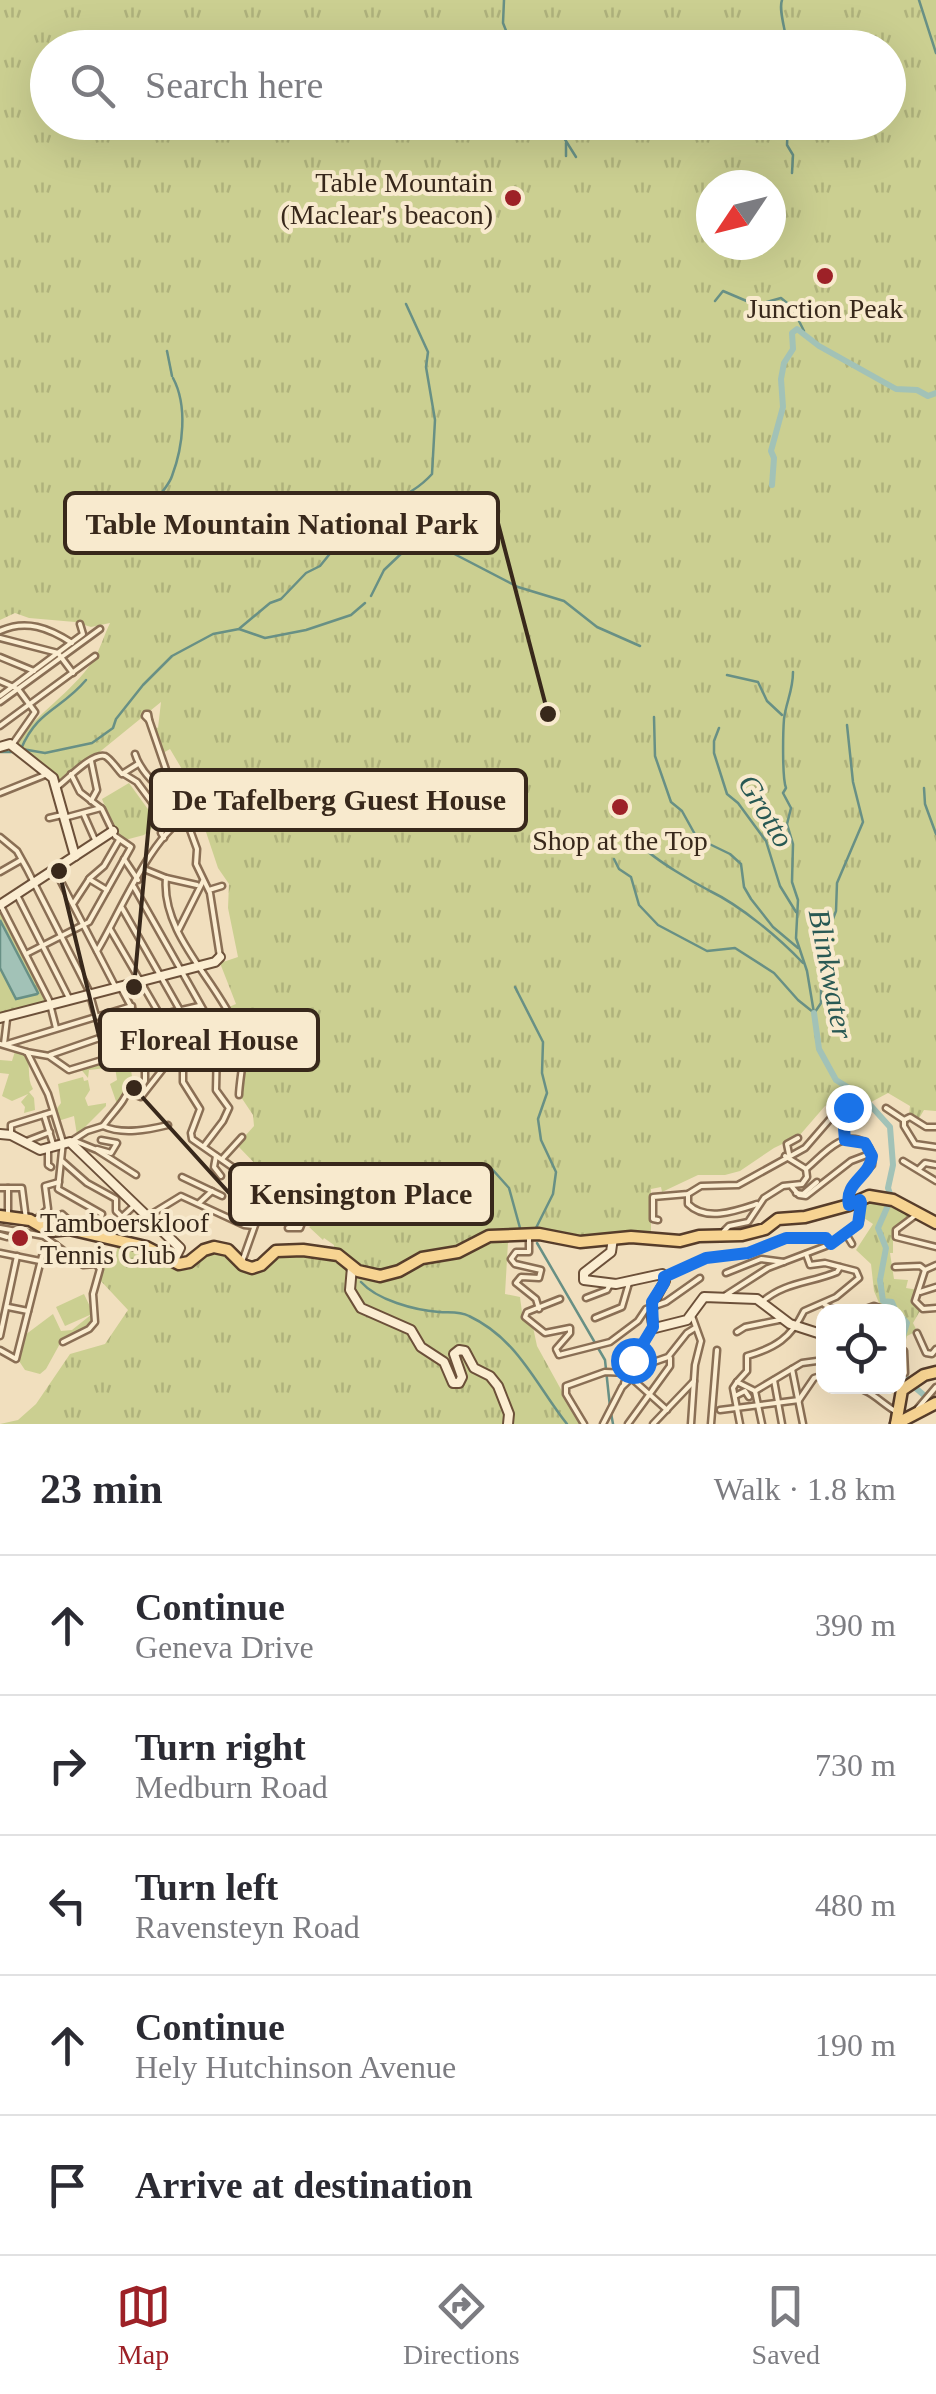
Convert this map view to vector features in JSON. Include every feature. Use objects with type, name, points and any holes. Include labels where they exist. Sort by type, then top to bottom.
[{"type":"main road","points":[[4,1216],[41,1227],[72,1229],[146,1246],[189,1262],[214,1246],[228,1250],[241,1264],[252,1268],[279,1250],[326,1252],[348,1260],[371,1276],[390,1274],[422,1258],[460,1252],[488,1236],[528,1234],[611,1244],[656,1237],[680,1242],[699,1236],[748,1234],[765,1229],[778,1219],[805,1217],[879,1196],[934,1219]]},
{"type":"main road","points":[[906,1386],[936,1372]]},
{"type":"main road","points":[[899,1394],[897,1420],[914,1417],[936,1404]]},
{"type":"street","points":[[73,645],[84,633],[80,624]]},
{"type":"street","points":[[0,634],[14,625],[46,628],[73,645]]},
{"type":"street","points":[[0,699],[100,629]]},
{"type":"street","points":[[0,634],[60,655],[74,673]]},
{"type":"street","points":[[0,726],[95,656]]},
{"type":"street","points":[[0,657],[36,672]]},
{"type":"street","points":[[0,682],[15,688],[35,712],[12,745]]},
{"type":"street","points":[[149,720],[175,796],[189,817],[197,850],[196,864],[206,885],[195,966]]},
{"type":"street","points":[[0,747],[12,745],[50,773],[75,856]]},
{"type":"street","points":[[135,754],[138,764],[168,795],[175,796]]},
{"type":"street","points":[[57,787],[70,774],[105,756],[138,783],[165,820],[161,833],[164,838]]},
{"type":"street","points":[[90,801],[98,790],[91,761]]},
{"type":"street","points":[[124,774],[138,764]]},
{"type":"street","points":[[0,792],[50,773]]},
{"type":"street","points":[[26,954],[89,922],[131,846],[120,840],[101,808],[80,792],[70,774]]},
{"type":"street","points":[[98,949],[164,838],[201,806]]},
{"type":"street","points":[[49,818],[101,808]]},
{"type":"street","points":[[83,814],[96,842]]},
{"type":"street","points":[[56,1028],[49,1004],[0,905],[113,831]]},
{"type":"street","points":[[1,839],[21,860],[34,884],[90,993],[96,1016]]},
{"type":"street","points":[[73,904],[120,840]]},
{"type":"street","points":[[124,859],[138,880]]},
{"type":"street","points":[[0,872],[21,860]]},
{"type":"street","points":[[144,869],[198,887],[222,886]]},
{"type":"street","points":[[54,870],[140,1024],[162,1036],[190,1031],[193,1040],[184,1056],[184,1083],[200,1112],[191,1136],[284,1203],[296,1204],[304,1218],[299,1228],[288,1228]]},
{"type":"street","points":[[166,878],[165,895],[195,966],[201,1006],[217,1045],[217,1092],[229,1107],[224,1121],[204,1146]]},
{"type":"street","points":[[89,879],[106,890]]},
{"type":"street","points":[[134,887],[226,1005],[245,1041],[239,1095]]},
{"type":"street","points":[[178,929],[198,887]]},
{"type":"street","points":[[16,895],[70,998]]},
{"type":"street","points":[[122,908],[180,1012]]},
{"type":"street","points":[[110,930],[161,1016],[201,1006]]},
{"type":"street","points":[[8,1044],[4,1017],[195,966]]},
{"type":"street","points":[[8,1044],[132,1006]]},
{"type":"street","points":[[49,1056],[140,1024]]},
{"type":"street","points":[[8,1044],[49,1056],[69,1070],[133,1051],[145,1059],[146,1080],[137,1098],[153,1085],[166,1064],[184,1056]]},
{"type":"street","points":[[26,1052],[53,1112],[62,1144],[58,1182],[61,1191],[102,1213],[96,1235]]},
{"type":"street","points":[[0,1134],[10,1134],[39,1150],[62,1144],[103,1126],[114,1109],[126,1100],[129,1087],[141,1088]]},
{"type":"street","points":[[658,1220],[653,1220],[654,1196],[688,1194],[698,1186],[734,1187],[808,1145],[840,1109],[856,1108],[860,1115],[844,1128],[845,1140]]},
{"type":"street","points":[[886,1108],[904,1120]]},
{"type":"street","points":[[10,1134],[11,1125],[53,1112]]},
{"type":"street","points":[[44,1115],[50,1132],[62,1144],[128,1192],[176,1258],[190,1257]]},
{"type":"street","points":[[904,1120],[910,1117],[926,1128],[936,1127]]},
{"type":"street","points":[[904,1120],[915,1144],[936,1147]]},
{"type":"street","points":[[103,1126],[108,1130],[136,1131],[168,1125]]},
{"type":"street","points":[[24,1142],[50,1132]]},
{"type":"street","points":[[221,1176],[214,1167],[242,1136]]},
{"type":"street","points":[[798,1138],[786,1144],[787,1155],[806,1169]]},
{"type":"street","points":[[62,1144],[111,1154],[118,1142],[101,1140]]},
{"type":"street","points":[[688,1194],[688,1205],[700,1212],[736,1214],[758,1205],[780,1188],[805,1181],[806,1169],[845,1140],[863,1142],[872,1153],[870,1167],[850,1189],[860,1220],[846,1234],[831,1244],[756,1274],[724,1300]]},
{"type":"street","points":[[51,1167],[48,1164],[62,1144]]},
{"type":"street","points":[[97,1150],[136,1175]]},
{"type":"street","points":[[792,1187],[806,1196],[851,1161],[872,1153]]},
{"type":"street","points":[[61,1161],[86,1183],[117,1200],[116,1211],[122,1217],[134,1205]]},
{"type":"street","points":[[902,1161],[936,1181]]},
{"type":"street","points":[[919,1169],[924,1163],[936,1166]]},
{"type":"street","points":[[182,1177],[222,1196]]},
{"type":"street","points":[[41,1227],[48,1209],[45,1186],[58,1182]]},
{"type":"street","points":[[796,1193],[804,1193],[817,1182]]},
{"type":"street","points":[[106,1192],[113,1184]]},
{"type":"street","points":[[0,1188],[22,1189],[41,1227],[56,1245],[82,1264],[96,1264],[100,1268],[93,1296],[97,1313],[94,1324],[63,1342]]},
{"type":"street","points":[[4,1216],[8,1188]]},
{"type":"street","points":[[198,1203],[212,1192]]},
{"type":"street","points":[[148,1217],[180,1196],[245,1226],[254,1226]]},
{"type":"street","points":[[243,1258],[260,1213],[281,1208],[284,1203]]},
{"type":"street","points":[[723,1236],[729,1226],[748,1222],[758,1205]]},
{"type":"street","points":[[917,1212],[896,1230],[896,1237],[936,1247]]},
{"type":"street","points":[[62,1214],[72,1223],[72,1229]]},
{"type":"street","points":[[0,1228],[41,1227]]},
{"type":"street","points":[[528,1234],[529,1252],[513,1254],[512,1260],[516,1265],[541,1270],[539,1278],[520,1278],[516,1283],[536,1299],[539,1309]]},
{"type":"street","points":[[846,1234],[852,1244]]},
{"type":"street","points":[[604,1424],[653,1327],[652,1308],[664,1277],[706,1258],[748,1253],[786,1238],[826,1238],[831,1244]]},
{"type":"street","points":[[611,1244],[586,1271],[583,1278],[588,1283],[611,1283],[658,1273],[664,1277]]},
{"type":"street","points":[[0,1350],[16,1360],[42,1255],[56,1245]]},
{"type":"street","points":[[0,1252],[40,1261]]},
{"type":"street","points":[[740,1424],[733,1387],[747,1371],[747,1356],[767,1351],[797,1326],[804,1310],[860,1278],[856,1270],[810,1264],[806,1254]]},
{"type":"street","points":[[0,1336],[17,1256]]},
{"type":"street","points":[[726,1273],[762,1259],[784,1262]]},
{"type":"street","points":[[348,1260],[350,1291],[362,1308],[411,1330],[423,1348],[444,1362],[452,1383],[462,1378],[454,1353],[466,1352],[474,1368],[490,1376],[498,1386],[510,1414],[508,1424]]},
{"type":"street","points":[[920,1292],[918,1284],[925,1270],[936,1265]]},
{"type":"street","points":[[896,1267],[920,1266],[925,1270]]},
{"type":"street","points":[[762,1302],[786,1286],[816,1281],[840,1267]]},
{"type":"street","points":[[560,1299],[527,1312],[524,1317],[546,1334],[570,1329],[556,1348],[558,1354],[598,1346],[624,1332],[646,1309],[675,1297],[700,1278]]},
{"type":"street","points":[[595,1318],[622,1307],[628,1279]]},
{"type":"street","points":[[586,1298],[609,1289],[611,1283]]},
{"type":"street","points":[[936,1287],[915,1297],[918,1306],[936,1308]]},
{"type":"street","points":[[653,1327],[674,1325],[692,1314],[702,1297],[748,1298],[816,1333]]},
{"type":"street","points":[[6,1307],[28,1311]]},
{"type":"street","points":[[690,1424],[690,1390],[701,1341],[692,1314]]},
{"type":"street","points":[[737,1332],[784,1319]]},
{"type":"street","points":[[628,1424],[673,1351],[687,1332],[696,1328]]},
{"type":"street","points":[[917,1333],[926,1353],[932,1354],[936,1349]]},
{"type":"street","points":[[711,1424],[717,1350]]},
{"type":"street","points":[[628,1375],[649,1363],[669,1359]]},
{"type":"street","points":[[755,1390],[805,1362],[816,1361]]},
{"type":"street","points":[[792,1369],[803,1424]]},
{"type":"street","points":[[584,1424],[565,1388],[607,1372],[628,1375],[667,1410]]},
{"type":"street","points":[[720,1410],[799,1400],[816,1378]]},
{"type":"street","points":[[774,1380],[782,1424]]},
{"type":"street","points":[[737,1382],[755,1390]]},
{"type":"street","points":[[914,1417],[936,1387]]},
{"type":"street","points":[[654,1424],[690,1390]]},
{"type":"street","points":[[755,1390],[762,1424]]},
{"type":"street","points":[[735,1396],[745,1391],[748,1397]]},
{"type":"street","points":[[872,1394],[897,1420]]},
{"type":"green space","points":[[0,0],[936,0],[936,1111],[924,1110],[918,1120],[909,1115],[910,1106],[888,1093],[860,1108],[853,1106],[848,1095],[825,1106],[799,1136],[740,1171],[698,1175],[662,1192],[661,1187],[651,1189],[651,1234],[592,1240],[578,1248],[560,1235],[508,1242],[505,1294],[520,1297],[523,1320],[533,1327],[537,1346],[580,1424],[0,1424],[18,1420],[36,1404],[70,1354],[105,1344],[128,1310],[99,1279],[99,1265],[117,1251],[118,1241],[149,1250],[188,1270],[202,1254],[220,1250],[248,1269],[273,1255],[334,1254],[334,1245],[309,1227],[323,1218],[309,1194],[306,1196],[259,1168],[237,1145],[254,1126],[253,1115],[241,1097],[246,1039],[229,1007],[236,1004],[220,963],[238,957],[228,908],[229,884],[218,868],[205,829],[208,813],[170,749],[163,753],[154,727],[158,728],[161,702],[59,785],[15,744],[84,672],[110,623],[91,627],[15,613],[0,620]]},
{"type":"green space","points":[[129,783],[158,823],[144,835],[125,840],[115,832],[102,799]]},
{"type":"green space","points":[[0,910],[47,1001],[0,1016]]},
{"type":"green space","points":[[16,1048],[25,1052],[33,1089],[29,1092],[35,1110],[24,1113],[21,1102],[28,1094],[12,1101],[2,1096],[9,1074],[0,1073],[0,1060],[12,1061]]},
{"type":"green space","points":[[127,1052],[143,1059],[143,1069],[131,1070],[133,1083],[117,1104],[110,1084],[117,1080],[115,1067],[89,1070],[88,1078],[80,1068]]},
{"type":"green space","points":[[83,1077],[90,1090],[85,1098],[88,1106],[106,1106],[77,1135],[74,1116],[58,1121],[55,1111],[61,1103],[58,1084]]},
{"type":"green space","points":[[881,1198],[911,1213],[912,1217],[893,1231],[890,1253],[894,1279],[908,1280],[906,1288],[918,1290],[914,1299],[921,1309],[913,1323],[917,1331],[906,1340],[906,1304],[879,1304],[871,1264],[856,1250],[873,1224],[861,1216],[863,1202]]},
{"type":"green space","points":[[84,1294],[93,1313],[90,1324],[62,1340],[40,1374],[25,1370],[19,1361],[25,1335],[53,1314],[61,1331],[72,1330],[92,1314],[65,1326],[56,1307]]},
{"type":"water","points":[[0,920],[37,994],[16,999],[0,968]]},
{"type":"waterway","points":[[504,0],[506,30]]},
{"type":"waterway","points":[[782,0],[784,30]]},
{"type":"waterway","points":[[919,0],[936,53]]},
{"type":"waterway","points":[[565,140],[576,157]]},
{"type":"waterway","points":[[787,140],[793,155],[792,173]]},
{"type":"waterway","points":[[566,143],[566,156]]},
{"type":"waterway","points":[[715,301],[723,291],[756,305],[781,298],[792,307],[804,331]]},
{"type":"waterway","points":[[347,533],[432,474],[435,420],[426,367],[428,352],[406,304]]},
{"type":"waterway","points":[[772,485],[771,451],[783,407],[781,379],[784,363],[793,349],[792,333],[797,329],[819,346],[896,389],[917,390],[928,396],[936,393]]},
{"type":"waterway","points":[[167,351],[172,376]]},
{"type":"waterway","points":[[153,503],[171,479],[181,440],[181,401],[173,378]]},
{"type":"waterway","points":[[407,548],[426,534]]},
{"type":"waterway","points":[[240,628],[270,603],[281,599],[306,573],[320,566],[345,535]]},
{"type":"waterway","points":[[371,596],[384,570],[404,551],[417,553],[439,546],[518,587],[564,601],[597,627],[640,646]]},
{"type":"waterway","points":[[22,749],[45,753],[92,743],[113,728],[143,685],[172,656],[213,634],[239,629],[265,638],[306,630],[351,615],[365,603]]},
{"type":"waterway","name":"Blinkwater","points":[[793,672],[784,719],[783,793],[791,808],[787,824],[793,844],[792,882],[798,900],[796,938],[814,1013]]},
{"type":"waterway","points":[[727,675],[758,682],[767,701],[782,715]]},
{"type":"waterway","points":[[21,749],[42,718],[86,680]]},
{"type":"waterway","points":[[654,717],[655,756],[671,802],[682,811],[697,838],[730,854],[741,864],[744,887],[751,899],[773,927],[798,948]]},
{"type":"waterway","points":[[815,1012],[821,1003],[821,972],[836,911],[837,883],[863,822],[853,782],[847,725]]},
{"type":"waterway","name":"Grotto","points":[[719,728],[714,753],[727,794],[766,841],[780,886],[796,912]]},
{"type":"waterway","points":[[0,752],[15,752]]},
{"type":"waterway","points":[[924,788],[925,804],[936,834]]},
{"type":"waterway","points":[[644,848],[746,914],[803,963]]},
{"type":"waterway","points":[[614,859],[619,869],[631,877],[639,905],[658,925],[707,951],[735,948],[774,973],[813,1012]]},
{"type":"waterway","points":[[515,987],[543,1042],[542,1073],[547,1093],[538,1119],[541,1140],[556,1172],[553,1194],[536,1228]]},
{"type":"waterway","name":"Blinkwater","points":[[814,1013],[819,1049],[836,1080],[862,1096],[890,1127],[891,1197]]},
{"type":"waterway","points":[[492,1169],[509,1188],[520,1228]]},
{"type":"waterway","name":"Blinkwater","points":[[890,1201],[878,1228],[886,1248],[880,1280],[883,1301],[893,1304]]},
{"type":"waterway","points":[[537,1243],[605,1360],[610,1407]]},
{"type":"waterway","points":[[361,1282],[397,1303],[429,1311],[462,1313],[486,1326],[525,1364],[567,1424]]},
{"type":"waterway","name":"Blinkwater","points":[[906,1322],[906,1326]]},
{"type":"waterway","name":"Blinkwater","points":[[906,1378],[909,1382]]},
{"type":"waterway","name":"Blinkwater","points":[[912,1385],[925,1396]]},
{"type":"waterway","points":[[611,1413],[613,1424]]},
{"type":"place","name":"Table Mountain (Maclear's beacon)","points":[[513,198]]},
{"type":"place","name":"Junction Peak","points":[[825,276]]},
{"type":"place","name":"Table Mountain National Park","points":[[548,714]]},
{"type":"place","name":"Shop at the Top","points":[[620,807]]},
{"type":"place","name":"Floreal House","points":[[59,871]]},
{"type":"place","name":"De Tafelberg Guest House","points":[[134,987]]},
{"type":"place","name":"Kensington Place","points":[[134,1088]]},
{"type":"place","name":"Tamboerskloof Tennis Club","points":[[20,1238]]},
{"type":"route","points":[[633,1360],[653,1327],[653,1300],[664,1277],[674,1270],[709,1258],[748,1253],[786,1238],[826,1238],[831,1244],[858,1224],[860,1200],[849,1205],[847,1198],[852,1186],[870,1167],[872,1156],[865,1143],[845,1140],[844,1128],[860,1115],[858,1110],[848,1107]]}]
